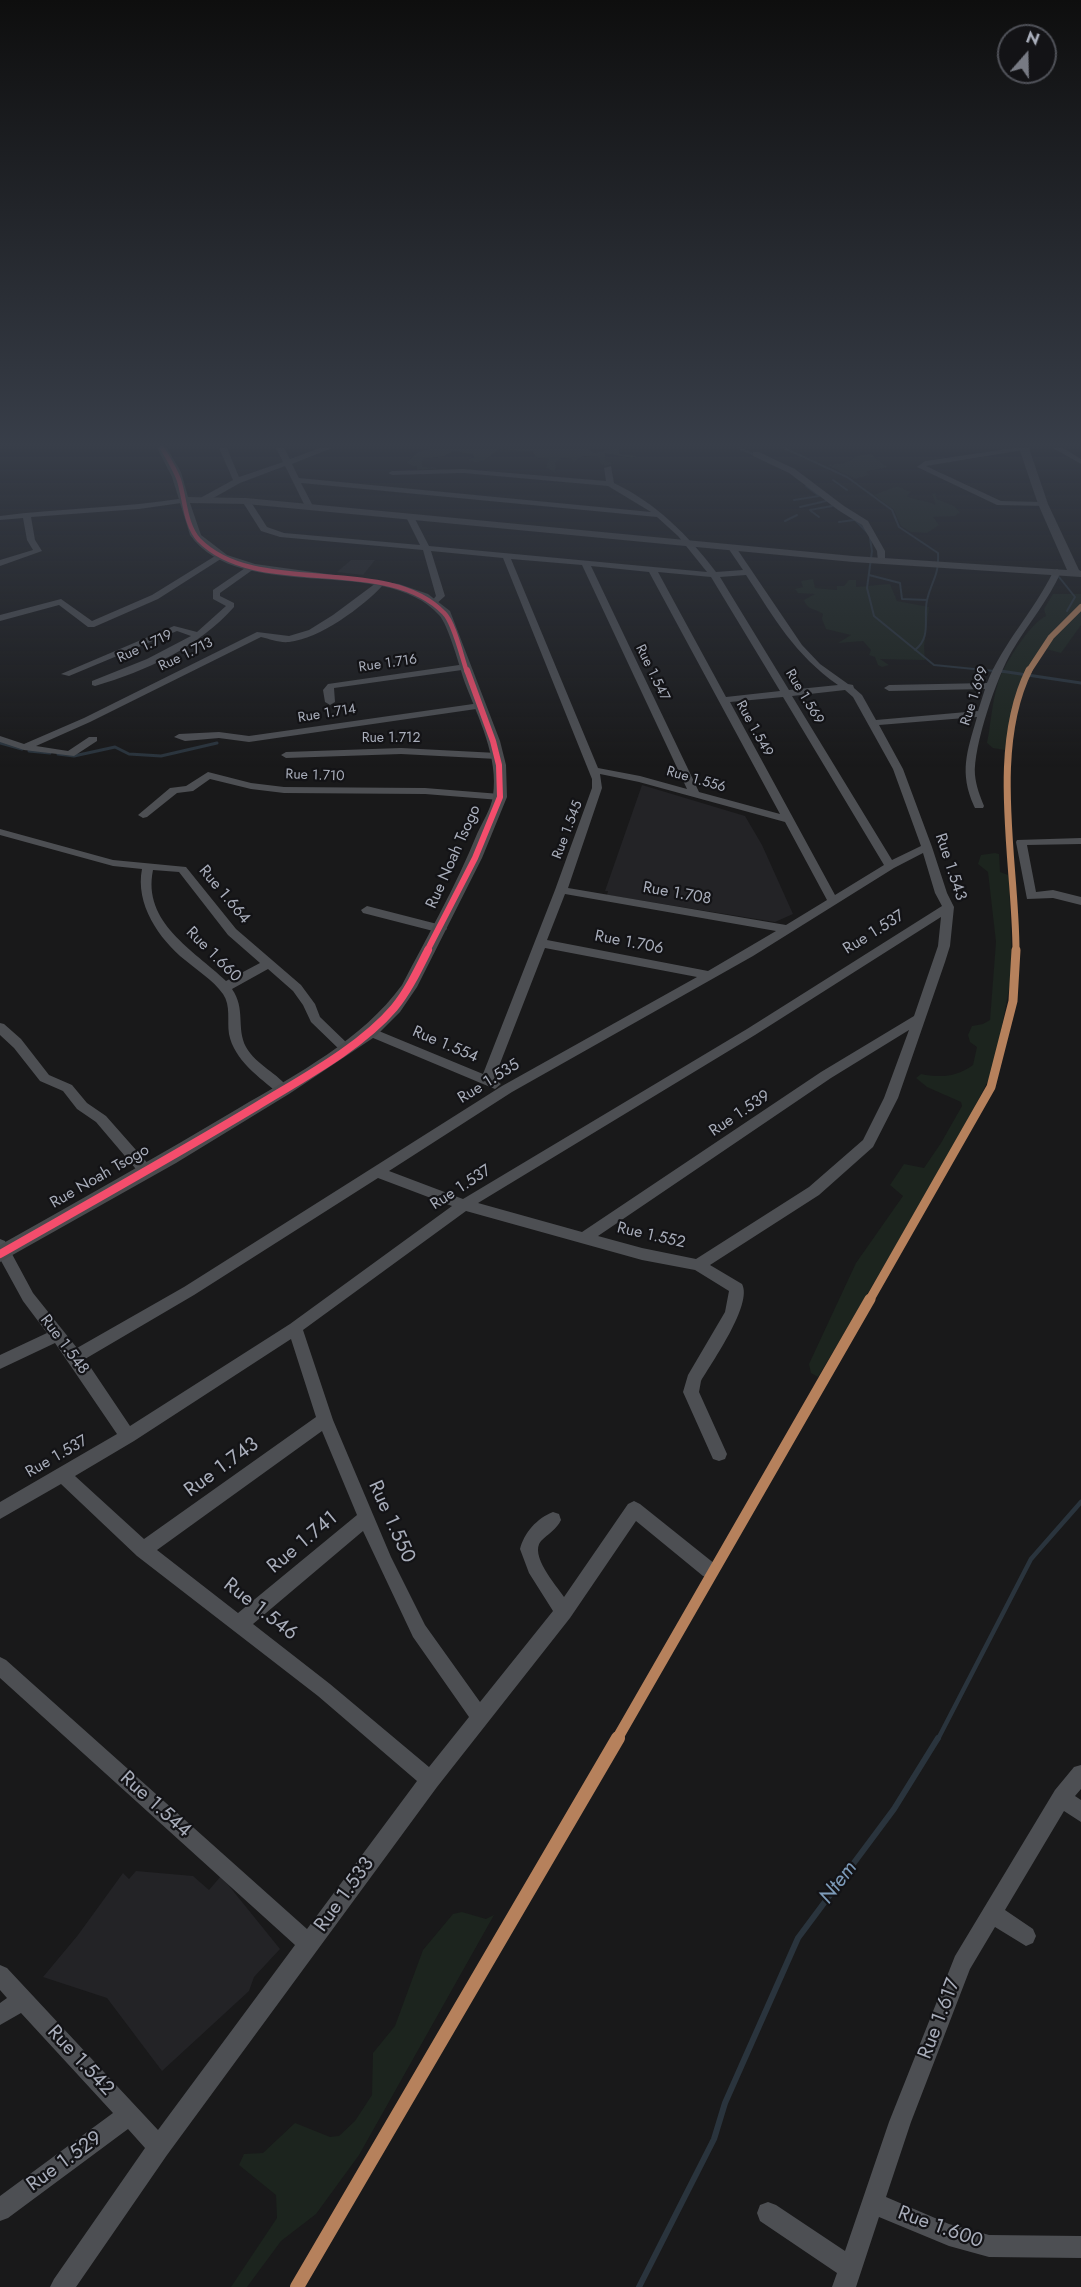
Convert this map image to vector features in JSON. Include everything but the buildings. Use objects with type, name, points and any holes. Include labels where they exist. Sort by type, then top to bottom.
[{"type":"main road","points":[[223,555],[254,566],[379,585],[424,596],[435,602]]},
{"type":"main road","points":[[810,555],[1077,574]]},
{"type":"main road","points":[[1068,555],[1077,574]]},
{"type":"main road","name":"Rue Noah Tsogo","points":[[1,1250],[146,1171],[283,1090],[370,1032],[394,1008],[410,987],[483,842],[500,797],[501,781],[497,756],[447,614],[435,602]]},
{"type":"street","points":[[0,562],[28,555]]},
{"type":"street","points":[[0,618],[61,602],[91,625],[155,597],[223,555]]},
{"type":"street","points":[[428,555],[441,596],[435,602]]},
{"type":"street","points":[[493,555],[714,575],[750,572]]},
{"type":"street","name":"Rue 1.569","points":[[700,555],[890,866]]},
{"type":"street","name":"Rue 1.543","points":[[698,1265],[814,1191],[868,1143],[891,1098],[916,1020],[944,946],[948,907],[941,893],[927,847],[898,769],[857,695],[850,687],[817,666],[799,647],[737,555]]},
{"type":"street","points":[[881,555],[882,561]]},
{"type":"street","name":"Rue 1.545","points":[[487,1081],[595,800],[597,779],[506,556]]},
{"type":"street","name":"Rue 1.547","points":[[585,563],[695,794]]},
{"type":"street","name":"Rue 1.719","points":[[95,683],[162,657],[196,635],[219,618],[231,605],[216,597],[216,592],[254,566]]},
{"type":"street","name":"Rue 1.549","points":[[652,569],[833,901]]},
{"type":"street","name":"Rue 1.699","points":[[979,806],[968,777],[970,754],[990,687],[1012,643],[1045,599],[1057,572]]},
{"type":"street","name":"Rue 1.713","points":[[24,747],[87,720],[260,634],[289,639],[321,626],[346,611],[379,585]]},
{"type":"street","points":[[66,674],[177,628],[196,635]]},
{"type":"street","name":"Rue 1.716","points":[[330,702],[328,690],[331,686],[466,667]]},
{"type":"street","points":[[723,700],[850,687]]},
{"type":"street","points":[[889,688],[990,687]]},
{"type":"street","name":"Rue 1.714","points":[[179,737],[200,739],[222,735],[235,740],[249,739],[480,706]]},
{"type":"street","points":[[873,723],[982,714]]},
{"type":"street","points":[[0,739],[24,747],[70,754],[93,739]]},
{"type":"street","name":"Rue 1.712","points":[[286,755],[401,751],[497,756]]},
{"type":"street","name":"Rue 1.556","points":[[593,770],[695,794],[789,820]]},
{"type":"street","name":"Rue 1.710","points":[[143,814],[174,790],[189,789],[208,775],[251,786],[284,790],[425,791],[500,797]]},
{"type":"street","name":"Rue 1.664","points":[[0,832],[113,864],[182,869],[232,932],[297,988],[309,1004],[315,1018],[345,1048]]},
{"type":"street","points":[[1081,841],[1021,842],[1031,896],[1053,894],[1081,901]]},
{"type":"street","name":"Rue 1.535","points":[[75,1357],[189,1291],[507,1089],[710,975],[890,866],[927,847]]},
{"type":"street","name":"Rue 1.660","points":[[148,868],[144,878],[148,904],[184,953],[225,987],[235,1005],[234,1025],[240,1048],[283,1090]]},
{"type":"street","name":"Rue 1.708","points":[[561,890],[788,929]]},
{"type":"street","name":"Rue 1.537","points":[[0,1511],[128,1436],[295,1328],[464,1205],[752,1032],[948,907]]},
{"type":"street","points":[[367,910],[441,929]]},
{"type":"street","name":"Rue 1.706","points":[[541,943],[710,975]]},
{"type":"street","points":[[225,987],[270,963]]},
{"type":"street","name":"Rue 1.539","points":[[584,1238],[826,1075],[916,1020]]},
{"type":"street","points":[[0,1027],[21,1047],[26,1059],[42,1077],[57,1086],[67,1088],[82,1106],[100,1119],[146,1171]]},
{"type":"street","name":"Rue 1.554","points":[[370,1032],[507,1089]]},
{"type":"street","name":"Rue 1.552","points":[[378,1172],[464,1205],[584,1238],[698,1265],[737,1288],[732,1313],[693,1380],[691,1392],[719,1454]]},
{"type":"street","name":"Rue 1.548","points":[[1,1250],[28,1297],[75,1357],[128,1436]]},
{"type":"street","name":"Rue 1.550","points":[[295,1328],[325,1420],[366,1518],[419,1631],[479,1716]]},
{"type":"street","points":[[0,1362],[57,1335]]},
{"type":"street","name":"Rue 1.743","points":[[143,1550],[325,1420]]},
{"type":"street","name":"Rue 1.546","points":[[63,1475],[143,1550],[324,1690],[430,1780]]},
{"type":"street","name":"Rue 1.533","points":[[62,2287],[159,2147],[430,1780],[564,1611],[634,1509],[709,1570]]},
{"type":"street","name":"Rue 1.741","points":[[240,1623],[366,1518]]},
{"type":"street","points":[[553,1520],[537,1533],[528,1545],[529,1557],[564,1611]]},
{"type":"street","name":"Rue 1.544","points":[[0,1666],[309,1944]]},
{"type":"street","name":"Rue 1.617","points":[[847,2277],[872,2203],[962,1963],[1062,1797],[1081,1774]]},
{"type":"street","points":[[1062,1797],[1081,1812]]},
{"type":"street","points":[[991,1913],[1026,1936]]},
{"type":"street","name":"Rue 1.542","points":[[0,1975],[159,2147]]},
{"type":"street","points":[[0,2015],[23,2000]]},
{"type":"street","name":"Rue 1.529","points":[[0,2210],[129,2115]]},
{"type":"street","name":"Rue 1.600","points":[[872,2203],[949,2235],[989,2246],[1081,2247]]},
{"type":"street","points":[[768,2213],[847,2277]]},
{"type":"shaded area","points":[[351,560],[375,560],[363,575],[337,572]]},
{"type":"shaded area","points":[[813,579],[815,588],[837,590],[837,586],[844,586],[849,580],[856,580],[856,587],[890,584],[897,601],[929,607],[924,646],[925,660],[880,659],[889,665],[882,667],[878,665],[875,657],[869,655],[871,650],[863,641],[838,643],[851,635],[826,629],[822,619],[823,614],[810,608],[804,600],[815,594],[798,593],[795,589],[803,587],[801,581]]},
{"type":"shaded area","points":[[1053,594],[1081,594],[1081,625],[1061,653],[1042,648],[1018,697],[1012,724],[1010,751],[993,748],[987,743],[998,683],[1011,656],[1025,636],[1046,616],[1044,609]]},
{"type":"shaded area","points":[[642,785],[745,816],[762,845],[793,914],[775,922],[607,895],[608,891],[605,891]]},
{"type":"shaded area","points":[[999,854],[1000,872],[1008,875],[1009,879],[1012,973],[998,1047],[989,1079],[945,1163],[818,1377],[811,1373],[809,1364],[856,1263],[903,1196],[890,1185],[904,1164],[924,1168],[962,1106],[961,1102],[927,1087],[916,1078],[921,1074],[942,1076],[955,1074],[973,1065],[977,1047],[970,1042],[968,1035],[972,1026],[990,1020],[996,942],[988,872],[978,864],[981,855]]},
{"type":"shaded area","points":[[136,1871],[193,1876],[209,1890],[221,1876],[280,1949],[254,1977],[249,1991],[162,2071],[107,1998],[43,1977],[78,1935],[123,1873],[129,1879]]},
{"type":"shaded area","points":[[462,1912],[486,1919],[494,1915],[359,2155],[316,2214],[281,2241],[247,2287],[231,2287],[277,2218],[276,2195],[239,2165],[244,2154],[263,2153],[295,2123],[330,2137],[339,2136],[355,2121],[372,2095],[373,2053],[395,2026],[423,1950],[453,1914]]},
{"type":"waterway","points":[[871,555],[867,588],[874,616],[915,650]]},
{"type":"waterway","name":"Ntem","points":[[927,600],[936,573],[938,555]]},
{"type":"waterway","points":[[869,575],[900,583],[902,599],[927,600]]},
{"type":"waterway","points":[[1059,577],[1075,597],[1067,611]]},
{"type":"waterway","name":"Ntem","points":[[915,650],[925,633],[927,600]]},
{"type":"waterway","points":[[915,650],[934,665],[1004,672]]},
{"type":"waterway","points":[[994,670],[1081,683]]},
{"type":"waterway","points":[[0,743],[22,749]]},
{"type":"waterway","points":[[58,754],[74,756],[115,747],[129,754],[161,756],[217,743]]},
{"type":"waterway","points":[[29,751],[50,753]]},
{"type":"waterway","name":"Ntem","points":[[938,1739],[1031,1559],[1081,1502]]},
{"type":"waterway","name":"Ntem","points":[[639,2287],[714,2139],[725,2103],[798,1938],[894,1809],[938,1738]]},
{"type":"transit line","points":[[0,1254],[170,1158],[283,1090],[370,1032],[394,1008],[409,987],[475,858],[500,797],[499,765],[493,741],[446,614],[424,597],[394,586],[253,567],[220,555]]},
{"type":"transit line","points":[[297,2287],[713,1574],[991,1087],[1007,1030],[1016,972],[1008,780],[1010,742],[1016,706],[1027,674],[1038,655],[1058,629],[1081,607]]}]
